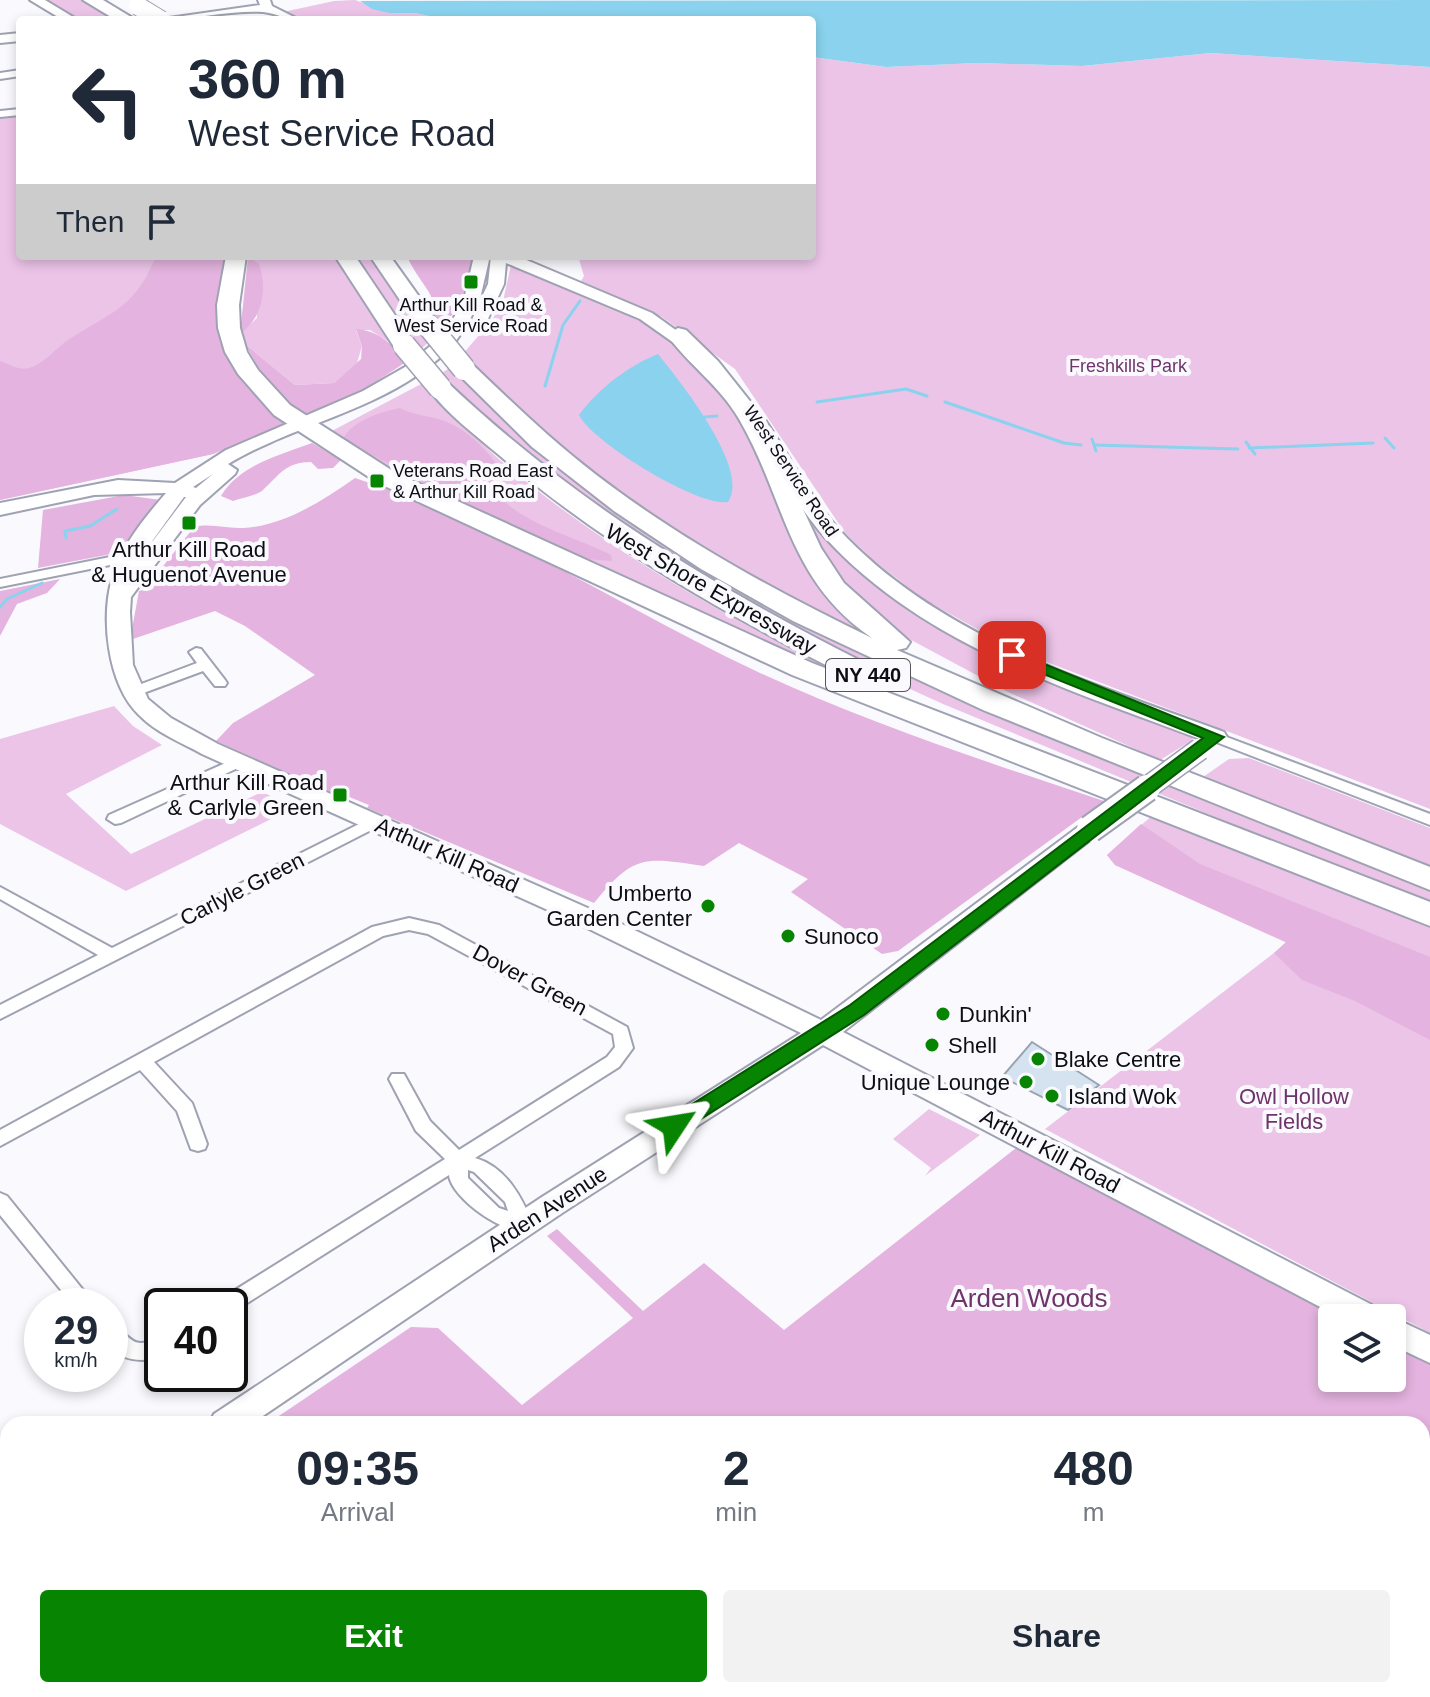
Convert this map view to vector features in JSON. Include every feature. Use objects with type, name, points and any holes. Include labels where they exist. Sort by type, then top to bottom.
[{"type":"highway","points":[[91,0],[147,16]]},
{"type":"highway","points":[[235,260],[228,305],[229,328],[236,352],[263,391],[309,428],[387,478],[802,669],[1343,880]]},
{"type":"highway","name":"West Shore Expressway","points":[[348,260],[404,345],[440,388],[498,445],[605,528],[790,637],[987,729],[1430,915]]},
{"type":"highway","name":"West Shore Expressway","points":[[383,260],[464,369],[520,426],[579,475],[647,523],[726,572],[815,620],[1015,715],[1430,879]]},
{"type":"highway","points":[[678,335],[737,396],[755,425],[816,567],[832,591],[856,614],[893,640],[984,689],[1210,790]]},
{"type":"street","points":[[36,0],[65,16]]},
{"type":"street","points":[[182,0],[210,16]]},
{"type":"street","points":[[216,16],[266,4],[287,16]]},
{"type":"street","points":[[122,596],[189,492],[383,389],[430,355],[454,332],[469,310],[476,293],[481,260]]},
{"type":"street","points":[[0,509],[110,486],[245,449],[309,428],[406,385],[461,344],[489,304],[500,260]]},
{"type":"street","name":"West Service Road","points":[[511,260],[635,311],[678,335],[735,389],[839,541],[877,576],[930,613],[988,645],[1208,743]]},
{"type":"street","points":[[0,583],[130,557],[214,463],[245,449]]},
{"type":"street","points":[[110,486],[189,492]]},
{"type":"street","name":"Arthur Kill Road","points":[[130,557],[121,577],[117,634],[119,653],[133,692],[140,703],[161,721],[239,762],[590,919],[821,1032],[1342,1304]]},
{"type":"street","points":[[133,692],[200,659],[220,683]]},
{"type":"street","points":[[1208,743],[1430,820]]},
{"type":"street","name":"Arden Avenue","points":[[237,1416],[901,977],[1090,829],[1208,743]]},
{"type":"street","points":[[115,819],[239,762]]},
{"type":"street","name":"Carlyle Green","points":[[0,1013],[373,822]]},
{"type":"street","points":[[0,892],[111,955]]},
{"type":"street","name":"Dover Green","points":[[0,1139],[378,931],[409,924],[433,929],[615,1025],[625,1039],[624,1048],[613,1062],[248,1292]]},
{"type":"street","points":[[142,1061],[185,1108],[198,1144]]},
{"type":"street","points":[[398,1079],[423,1126],[458,1160],[459,1181],[492,1213],[523,1225]]},
{"type":"street","points":[[0,1201],[71,1288]]},
{"type":"street","points":[[1406,1337],[1430,1350]]},
{"type":"green space","points":[[43,0],[84,0],[112,16],[70,16]]},
{"type":"green space","points":[[355,0],[389,13],[429,16],[292,16],[283,12],[334,1]]},
{"type":"green space","name":"Freshkills Park","points":[[1211,53],[1430,67],[1430,809],[1013,649],[923,599],[872,559],[845,533],[735,369],[662,317],[581,281],[584,276],[579,260],[816,260],[816,58],[886,67],[978,63],[1082,66]]},
{"type":"green space","points":[[16,115],[16,260],[231,260],[224,332],[227,350],[233,367],[245,384],[286,423],[283,426],[213,454],[0,500],[0,117]]},
{"type":"green space","points":[[154,260],[231,260],[224,332],[227,350],[233,367],[245,384],[286,423],[213,454],[0,500],[0,361],[25,369],[43,361],[64,343],[129,300]]},
{"type":"green space","points":[[248,260],[253,260],[259,264],[263,293],[254,320],[240,334]]},
{"type":"green space","points":[[252,260],[338,260],[391,343],[370,330],[356,330],[362,346],[357,363],[334,383],[295,385],[245,344],[240,334],[257,318]]},
{"type":"green space","points":[[356,260],[375,260],[430,341],[419,351]]},
{"type":"green space","points":[[409,260],[472,260],[462,297],[442,329],[429,310],[435,305],[432,298]]},
{"type":"green space","points":[[511,265],[662,330],[738,408],[789,520],[888,642],[869,638],[782,592],[649,515],[567,457],[512,408],[462,355],[492,320],[503,301]]},
{"type":"green space","points":[[356,329],[372,332],[385,340],[406,362],[343,400],[302,414],[268,384],[245,344],[295,385],[334,383],[361,359],[362,346]]},
{"type":"green space","points":[[452,366],[520,437],[584,489],[758,599],[1430,886],[1430,906],[943,704],[846,660],[745,607],[501,440],[439,375]]},
{"type":"green space","points":[[423,383],[501,461],[576,519],[655,572],[821,664],[818,667],[438,495],[328,433]]},
{"type":"green space","points":[[400,408],[443,420],[459,428],[482,447],[510,480],[493,482],[498,495],[509,506],[543,526],[611,555],[612,561],[586,559],[435,489],[343,439],[360,422]]},
{"type":"green space","points":[[312,443],[341,460],[333,468],[318,469],[311,462],[295,464],[257,494],[233,501],[221,496],[238,476],[249,469]]},
{"type":"green space","points":[[787,474],[823,531],[918,613],[1186,731],[1193,737],[1191,741],[1160,760],[1008,692],[887,627],[836,588]]},
{"type":"green space","points":[[355,478],[408,497],[510,543],[708,647],[800,691],[929,741],[1104,801],[898,951],[882,954],[791,892],[808,879],[739,843],[704,866],[653,861],[631,867],[594,903],[367,808],[369,805],[337,792],[334,794],[216,741],[233,723],[315,675],[245,626],[215,611],[130,640],[139,591],[145,589],[194,527],[243,528],[273,523],[316,503]]},
{"type":"green space","points":[[124,495],[161,500],[122,552],[38,568],[43,510]]},
{"type":"green space","points":[[60,579],[47,593],[17,604],[0,636],[0,591]]},
{"type":"green space","points":[[114,706],[133,726],[162,745],[66,794],[131,854],[262,792],[295,807],[126,891],[0,824],[0,739]]},
{"type":"green space","points":[[1249,758],[1430,828],[1430,868],[1203,777],[1229,759]]},
{"type":"green space","name":"Owl Hollow Fields","points":[[1154,814],[1430,928],[1430,1333],[1406,1320],[1406,1304],[1375,1304],[1045,1129],[1287,943],[1115,865],[1107,855]]},
{"type":"green space","points":[[1141,824],[1200,864],[1430,957],[1430,1040],[1355,1001],[1302,980],[1274,953],[1286,942],[1115,865],[1107,855]]},
{"type":"green space","points":[[929,1109],[980,1135],[925,1176],[931,1168],[893,1139]]},
{"type":"green space","name":"Arden Woods","points":[[1016,1148],[1318,1306],[1318,1392],[1406,1392],[1406,1352],[1430,1365],[1430,1416],[279,1416],[411,1327],[438,1328],[522,1405],[633,1318],[547,1236],[557,1229],[643,1311],[704,1263],[784,1330]]},
{"type":"water","points":[[1430,0],[1430,67],[1211,53],[1082,66],[978,63],[886,67],[816,58],[816,16],[429,16],[389,13],[372,9],[360,1],[334,1]]},
{"type":"water","points":[[658,354],[710,425],[722,448],[733,487],[728,502],[694,494],[647,470],[604,441],[579,415],[614,379]]},
{"type":"building","name":"Blake Centre","points":[[1032,1042],[1099,1085],[1068,1110],[1002,1077]]},
{"type":"waterway","points":[[545,386],[563,325],[580,301]]},
{"type":"waterway","points":[[817,402],[906,389],[927,396]]},
{"type":"waterway","points":[[945,402],[1064,443],[1081,445]]},
{"type":"waterway","points":[[705,417],[717,416]]},
{"type":"waterway","points":[[1385,438],[1394,448]]},
{"type":"waterway","points":[[1092,439],[1096,451]]},
{"type":"waterway","points":[[1246,442],[1250,448]]},
{"type":"waterway","points":[[1250,448],[1373,443]]},
{"type":"waterway","points":[[1095,445],[1238,449]]},
{"type":"waterway","points":[[1250,448],[1255,454]]},
{"type":"waterway","points":[[66,538],[65,531],[90,526],[117,509]]},
{"type":"waterway","points":[[0,607],[7,599],[42,583]]},
{"type":"place","name":"Arthur Kill Road & West Service Road","points":[[471,282]]},
{"type":"place","name":"Veterans Road East & Arthur Kill Road","points":[[377,481]]},
{"type":"place","name":"Arthur Kill Road & Huguenot Avenue","points":[[189,523]]},
{"type":"place","name":"Arthur Kill Road & Carlyle Green","points":[[340,795]]},
{"type":"place","name":"Umberto Garden Center","points":[[708,906]]},
{"type":"place","name":"Sunoco","points":[[788,936]]},
{"type":"place","name":"Dunkin'","points":[[943,1014]]},
{"type":"place","name":"Shell","points":[[932,1045]]},
{"type":"place","name":"Blake Centre","points":[[1038,1059]]},
{"type":"place","name":"Unique Lounge","points":[[1026,1082]]},
{"type":"place","name":"Island Wok","points":[[1052,1096]]},
{"type":"route","points":[[674,1126],[857,1010],[1090,829],[1216,737],[1012,655]]}]
